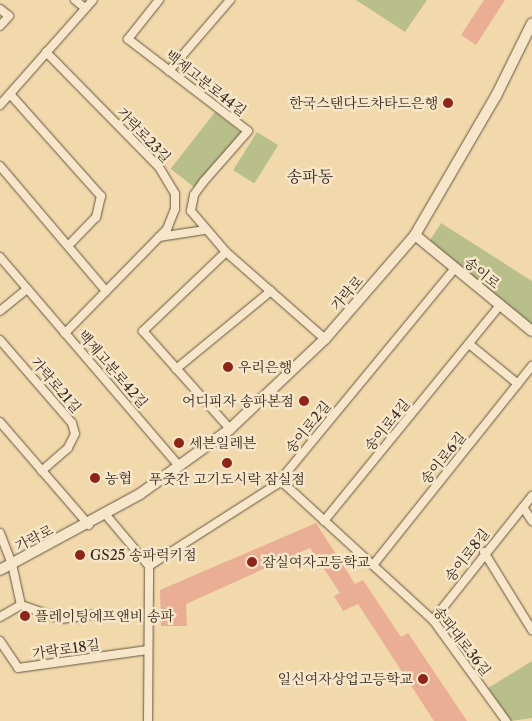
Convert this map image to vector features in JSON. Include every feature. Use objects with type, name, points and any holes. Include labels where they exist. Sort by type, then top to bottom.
[{"type":"street","points":[[75,0],[85,8]]},
{"type":"street","points":[[0,105],[92,0]]},
{"type":"street","name":"백제고분로44길","points":[[159,0],[128,38],[248,131],[194,195],[192,211],[205,230],[226,252],[325,339]]},
{"type":"street","points":[[169,71],[230,0]]},
{"type":"street","points":[[0,9],[8,16],[0,26]]},
{"type":"street","name":"가락로","points":[[0,570],[89,525],[180,466],[230,428],[325,339],[415,235],[496,96],[532,22]]},
{"type":"street","name":"가락로23길","points":[[46,52],[169,180],[175,194],[175,209],[159,236],[65,333]]},
{"type":"street","points":[[10,94],[101,196],[96,217],[68,246]]},
{"type":"street","points":[[0,166],[106,291]]},
{"type":"street","points":[[159,236],[205,230]]},
{"type":"street","name":"송이로","points":[[415,235],[532,331]]},
{"type":"street","points":[[226,252],[143,331],[230,428]]},
{"type":"street","name":"백제고분로42길","points":[[0,257],[180,466]]},
{"type":"street","name":"송이로2길","points":[[149,566],[280,480],[455,268]]},
{"type":"street","points":[[0,312],[27,289]]},
{"type":"street","points":[[176,369],[271,291]]},
{"type":"street","name":"송이로4길","points":[[324,522],[500,305]]},
{"type":"street","name":"가락로21길","points":[[0,340],[72,423],[75,434],[68,448],[42,471]]},
{"type":"street","points":[[469,344],[518,384]]},
{"type":"street","name":"송이로6길","points":[[373,566],[532,366]]},
{"type":"street","points":[[0,422],[89,525]]},
{"type":"street","name":"송파대로36길","points":[[280,480],[433,620],[506,721]]},
{"type":"street","name":"송이로8길","points":[[433,620],[484,552],[532,496]]},
{"type":"street","points":[[522,507],[532,521]]},
{"type":"street","points":[[106,515],[149,566],[148,721]]},
{"type":"street","points":[[0,533],[12,564],[21,605]]},
{"type":"street","points":[[484,552],[532,630]]},
{"type":"street","points":[[0,617],[21,605],[61,619],[91,615]]},
{"type":"street","name":"가락로18길","points":[[0,641],[18,668],[148,650]]},
{"type":"green space","points":[[356,0],[427,0],[405,32]]},
{"type":"green space","points":[[215,112],[242,133],[197,190],[171,169]]},
{"type":"green space","points":[[257,132],[278,145],[254,183],[233,170]]},
{"type":"green space","points":[[441,223],[532,281],[532,326],[429,242]]},
{"type":"green space","points":[[532,661],[532,718],[511,721],[488,688]]},
{"type":"building","points":[[484,0],[505,0],[476,45],[461,35]]},
{"type":"building","points":[[316,523],[355,584],[363,580],[401,637],[408,633],[467,721],[434,721],[358,604],[343,611],[334,596],[340,593],[310,548],[186,604],[187,626],[161,626],[160,590]]},
{"type":"place","name":"한국스탠다드차타드은행","points":[[448,103]]},
{"type":"place","name":"우리은행","points":[[228,367]]},
{"type":"place","name":"어디피자 송파본점","points":[[304,401]]},
{"type":"place","name":"세븐일레븐","points":[[179,443]]},
{"type":"place","name":"푸줏간 고기도시락 잠실점","points":[[227,463]]},
{"type":"place","name":"농협","points":[[95,478]]},
{"type":"place","name":"GS25 송파럭키점","points":[[80,555]]},
{"type":"place","name":"잠실여자고등학교","points":[[252,562]]},
{"type":"place","name":"플레이팅에프앤비 송파","points":[[25,616]]},
{"type":"place","name":"일신여자상업고등학교","points":[[423,679]]},
{"type":"district","name":"송파동","points":[[310,176]]}]
